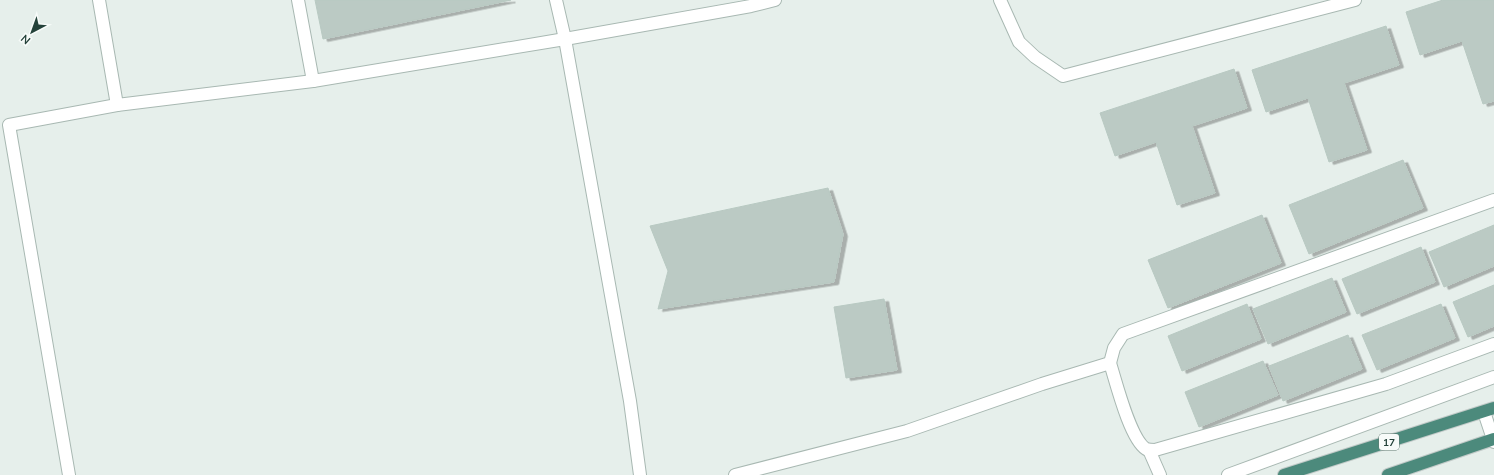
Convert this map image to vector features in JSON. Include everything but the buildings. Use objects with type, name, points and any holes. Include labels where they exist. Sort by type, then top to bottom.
[{"type":"highway","name":"17","points":[[1284,475],[1489,410]]},
{"type":"highway","points":[[1388,475],[1494,440]]},
{"type":"street","points":[[99,0],[118,105]]},
{"type":"street","points":[[298,0],[313,81]]},
{"type":"street","points":[[556,0],[565,39],[630,401],[640,475]]},
{"type":"street","points":[[69,475],[5,126],[118,105],[313,81],[565,39],[751,6],[775,0]]},
{"type":"street","points":[[1000,0],[1019,42],[1035,57],[1063,76],[1355,0]]},
{"type":"street","points":[[1160,475],[1149,450],[1140,444],[1133,431],[1110,363],[1114,348],[1123,334],[1494,200]]},
{"type":"street","points":[[1149,450],[1155,450],[1386,384],[1494,344]]},
{"type":"street","points":[[735,475],[907,431],[1042,384],[1110,363]]},
{"type":"street","points":[[1228,475],[1494,377]]},
{"type":"street","points":[[1489,410],[1494,440]]}]
